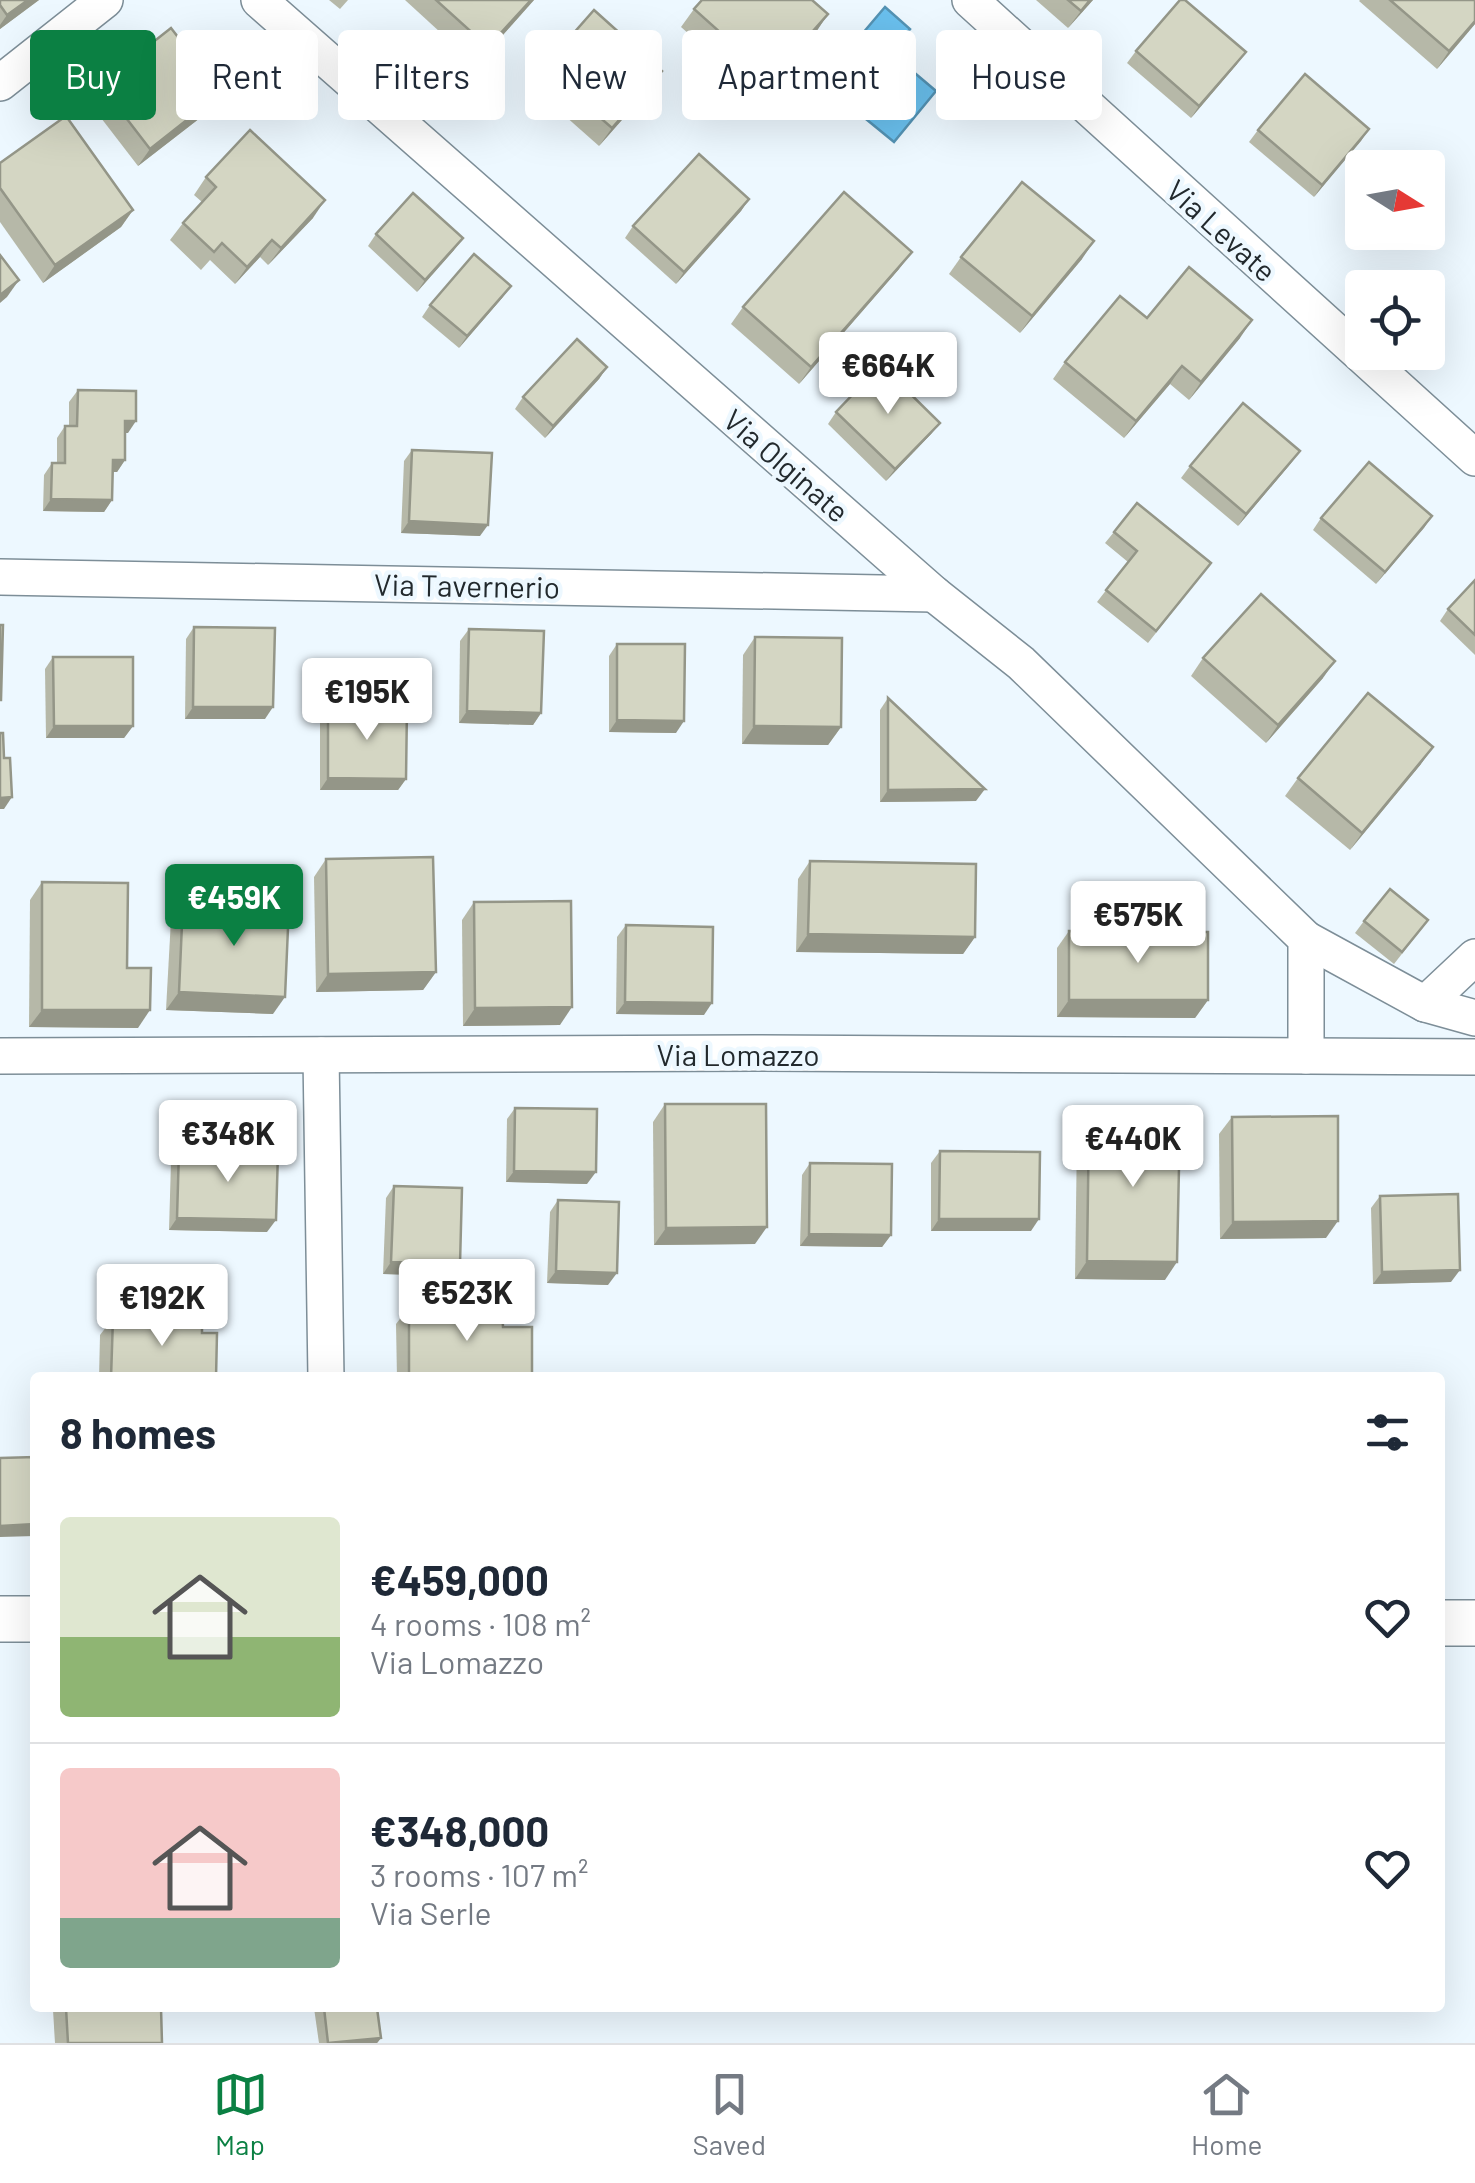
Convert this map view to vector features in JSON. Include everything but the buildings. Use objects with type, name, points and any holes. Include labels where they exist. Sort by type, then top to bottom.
[{"type":"street","points":[[0,83],[106,0]]},
{"type":"street","name":"Via Olginate","points":[[259,0],[934,594],[1021,663],[1306,938],[1425,1004],[1475,1018]]},
{"type":"street","name":"Via Levate","points":[[970,0],[1475,458]]},
{"type":"street","name":"Via Tavernerio","points":[[0,577],[934,594]]},
{"type":"street","points":[[1306,938],[1306,1056]]},
{"type":"street","points":[[1425,1004],[1475,957]]},
{"type":"street","name":"Via Lomazzo","points":[[0,1056],[755,1053],[1475,1057]]},
{"type":"street","points":[[321,1056],[326,1372]]},
{"type":"street","points":[[0,1619],[30,1619]]},
{"type":"street","points":[[1445,1623],[1475,1623]]},
{"type":"water","points":[[885,7],[910,29],[909,30],[865,30]]},
{"type":"water","points":[[916,74],[936,91],[916,115]]},
{"type":"water","points":[[867,120],[912,120],[894,142]]}]
